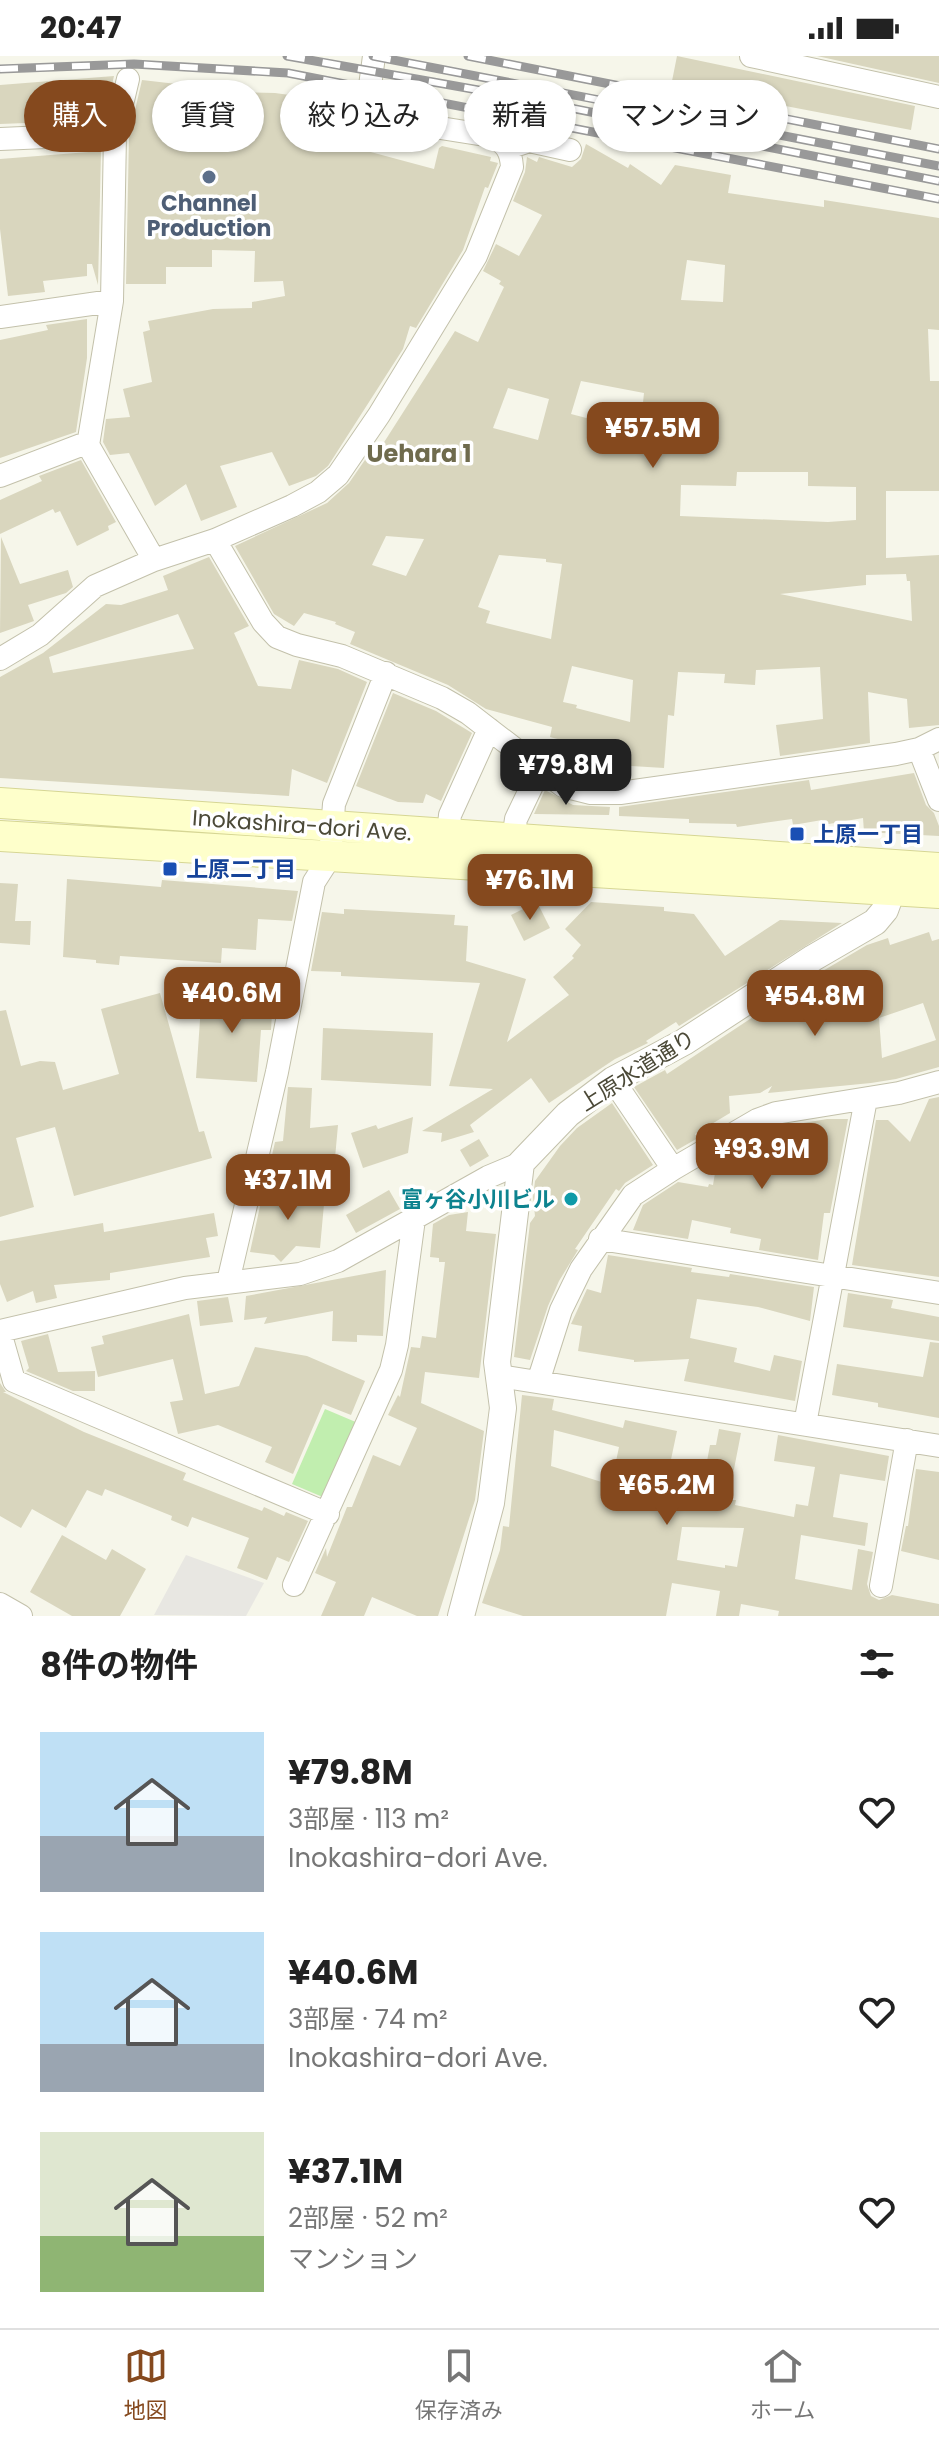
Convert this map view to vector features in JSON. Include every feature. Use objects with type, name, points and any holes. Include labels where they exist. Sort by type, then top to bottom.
[{"type":"main road","name":"Inokashira-dori Ave.","points":[[0,803],[331,842],[448,835],[513,840],[892,877],[939,893]]},
{"type":"main road","name":"Inokashira-dori Ave.","points":[[0,836],[331,842],[892,877],[939,868]]},
{"type":"street","points":[[374,56],[368,101],[380,116],[464,132]]},
{"type":"street","points":[[751,56],[939,97]]},
{"type":"street","points":[[0,139],[24,138]]},
{"type":"street","points":[[115,152],[112,301],[88,445],[154,560]]},
{"type":"street","points":[[0,659],[40,635],[95,586],[154,560],[215,540],[292,506],[318,492],[338,475],[394,392],[476,256],[512,167],[509,152]]},
{"type":"street","points":[[0,317],[112,301]]},
{"type":"street","points":[[0,476],[88,445]]},
{"type":"street","points":[[215,540],[263,622],[277,637],[342,656],[442,698],[468,713],[563,786],[591,793],[620,793],[929,744],[939,800]]},
{"type":"street","points":[[228,1282],[277,1072],[314,882],[331,842],[336,800],[386,673]]},
{"type":"street","points":[[448,835],[450,815],[489,729]]},
{"type":"street","points":[[513,840],[516,819],[540,769]]},
{"type":"street","name":"上原水道通り","points":[[521,1163],[568,1114],[613,1080],[684,1042],[813,958],[875,922],[885,910],[892,877]]},
{"type":"street","points":[[613,1080],[673,1169]]},
{"type":"street","points":[[538,1382],[561,1310],[581,1269],[633,1195],[757,1120],[776,1113],[899,1093],[939,1082]]},
{"type":"street","points":[[805,1424],[866,1099]]},
{"type":"street","points":[[328,1514],[14,1381],[0,1331],[185,1288],[300,1274],[338,1261],[488,1177],[521,1163],[497,1362],[503,1408],[491,1503],[461,1616]]},
{"type":"street","points":[[294,1585],[391,1370],[414,1219]]},
{"type":"street","points":[[600,1239],[939,1293]]},
{"type":"street","points":[[499,1376],[939,1446]]},
{"type":"street","points":[[881,1586],[907,1440]]},
{"type":"street","points":[[0,1604],[21,1616]]},
{"type":"green space","points":[[325,1409],[358,1423],[325,1498],[292,1484]]},
{"type":"shaded area","points":[[186,1555],[264,1583],[246,1616],[154,1615]]},
{"type":"building","points":[[677,56],[915,106],[911,130],[788,106],[788,80],[672,80]]},
{"type":"building","points":[[817,56],[939,56],[939,83]]},
{"type":"building","points":[[114,76],[113,80],[63,80]]},
{"type":"building","points":[[142,80],[152,81],[152,152],[264,152],[264,93],[275,93],[280,94],[280,152],[371,152],[434,169],[438,152],[448,152],[448,147],[491,157],[490,161],[498,163],[488,188],[485,187],[463,250],[416,328],[410,326],[403,349],[328,466],[316,476],[289,486],[272,452],[220,466],[237,507],[201,521],[186,484],[155,506],[129,453],[110,455],[103,442],[106,419],[130,417],[123,389],[152,382],[143,332],[150,330],[148,321],[213,309],[252,308],[252,302],[285,296],[283,281],[254,282],[255,251],[212,250],[212,267],[166,267],[166,284],[126,284],[129,152],[136,152],[136,106]]},
{"type":"building","points":[[24,83],[24,123],[0,124],[0,85]]},
{"type":"building","points":[[586,144],[592,147],[592,152],[600,152],[628,168],[630,164],[661,185],[675,165],[731,175],[728,193],[824,207],[824,200],[939,218],[939,330],[928,329],[930,381],[939,381],[939,491],[886,491],[886,558],[939,555],[939,725],[909,728],[907,699],[868,692],[870,743],[780,756],[776,725],[823,719],[820,667],[756,670],[755,685],[724,683],[725,674],[678,672],[674,716],[668,715],[664,768],[615,765],[613,779],[593,779],[576,775],[580,745],[550,737],[552,727],[486,709],[448,685],[350,644],[355,632],[336,622],[304,613],[294,626],[274,614],[235,546],[327,503],[349,483],[376,444],[381,447],[455,331],[478,342],[504,287],[499,284],[501,281],[483,271],[496,244],[519,256],[542,215],[513,201],[525,172],[527,157],[537,162],[539,157],[572,167],[581,159]],"holes":[[[687,260],[725,265],[723,302],[681,300]],[[581,381],[644,393],[640,432],[571,414]],[[508,388],[549,399],[538,440],[493,428]],[[737,472],[808,472],[808,486],[856,487],[856,520],[828,522],[680,516],[681,485],[736,486]],[[386,536],[424,539],[406,576],[372,565]],[[499,555],[546,559],[546,562],[562,564],[551,639],[486,623],[490,611],[478,607]],[[906,574],[907,581],[910,581],[912,621],[780,594],[866,585],[866,575]],[[572,666],[633,680],[630,722],[563,702]]]},
{"type":"building","points":[[101,152],[98,285],[92,264],[87,264],[87,276],[43,281],[45,292],[8,296],[0,229],[0,159]]},
{"type":"building","points":[[87,319],[87,358],[76,432],[0,458],[0,340],[48,330],[46,325]]},
{"type":"building","points":[[81,460],[116,522],[108,526],[109,530],[77,546],[60,511],[55,513],[53,509],[0,534],[0,500],[42,481],[39,476]]},
{"type":"building","points":[[1,537],[20,584],[68,570],[73,587],[66,593],[28,605],[34,621],[0,633]]},
{"type":"building","points":[[209,557],[249,626],[234,633],[258,686],[291,689],[299,660],[338,669],[367,682],[327,783],[292,769],[289,796],[0,778],[0,677],[43,653],[106,604],[121,605],[168,590],[163,576]],"holes":[[[178,614],[194,649],[53,673],[49,657]]]},
{"type":"building","points":[[393,693],[436,711],[472,733],[441,801],[426,794],[423,803],[398,802],[356,786]]},
{"type":"building","points":[[914,773],[926,805],[934,813],[939,836],[864,832],[863,818],[823,825],[822,820],[793,825],[792,819],[737,827],[736,824],[689,823],[689,819],[619,816],[619,807],[809,780],[811,790]]},
{"type":"building","points":[[545,790],[573,805],[610,807],[609,815],[534,814]]},
{"type":"building","points":[[67,879],[161,887],[162,880],[298,891],[292,921],[258,919],[256,950],[222,948],[221,963],[120,956],[119,965],[63,957]]},
{"type":"building","points":[[0,883],[18,884],[15,921],[31,921],[30,945],[0,943]]},
{"type":"building","points":[[537,902],[550,928],[524,941],[511,915]]},
{"type":"building","points":[[591,902],[664,907],[664,911],[694,914],[725,956],[780,920],[842,923],[679,1026],[676,1022],[646,1041],[648,1043],[615,1059],[549,1103],[531,1078],[470,1125],[474,1132],[441,1142],[442,1133],[422,1131],[493,1089],[449,1086],[480,983],[341,976],[341,972],[311,971],[322,912],[344,914],[344,909],[455,915],[454,925],[468,926],[466,961],[526,979],[507,1042],[569,995],[553,977],[574,958],[572,956],[581,945],[565,929]]},
{"type":"building","points":[[929,932],[932,941],[939,939],[939,1067],[871,1083],[768,1093],[772,1086],[760,1093],[729,1096],[730,1113],[695,1134],[698,1138],[677,1150],[634,1087],[665,1070],[667,1074],[867,945],[888,938],[890,945]],"holes":[[[923,1003],[936,1040],[882,1058],[879,1018]]]},
{"type":"building","points":[[202,991],[273,997],[271,1030],[261,1030],[257,1082],[196,1078]]},
{"type":"building","points":[[160,993],[199,1132],[204,1131],[212,1158],[74,1196],[55,1127],[16,1138],[34,1207],[0,1217],[0,1011],[6,1010],[21,1066],[40,1061],[55,1062],[63,1090],[119,1074],[101,1009]]},
{"type":"building","points":[[323,1028],[433,1033],[431,1086],[321,1080]]},
{"type":"building","points":[[288,1087],[312,1088],[310,1128],[338,1125],[335,1158],[270,1164],[275,1142],[283,1141]]},
{"type":"building","points":[[939,1097],[939,1277],[852,1265],[876,1120],[888,1120],[910,1142],[929,1099]]},
{"type":"building","points":[[612,1103],[653,1165],[625,1183],[619,1191],[616,1189],[575,1249],[578,1250],[548,1306],[530,1360],[514,1357],[530,1223],[535,1216],[535,1181],[577,1128]]},
{"type":"building","points":[[413,1117],[408,1153],[363,1168],[351,1133],[376,1125],[378,1129]]},
{"type":"building","points":[[827,1119],[848,1119],[830,1213],[824,1213],[818,1260],[759,1250],[761,1239],[730,1233],[731,1228],[692,1220],[688,1239],[633,1230],[643,1205],[678,1182],[708,1187],[709,1184],[713,1185],[716,1167],[720,1174],[735,1149],[780,1127]]},
{"type":"building","points":[[479,1139],[489,1156],[470,1167],[460,1150]]},
{"type":"building","points":[[264,1188],[325,1193],[320,1248],[296,1246],[281,1262],[274,1255],[250,1252]]},
{"type":"building","points":[[389,1190],[400,1209],[356,1233],[346,1215]]},
{"type":"building","points":[[468,1212],[466,1231],[496,1234],[479,1378],[425,1372],[421,1403],[484,1431],[475,1500],[438,1616],[417,1616],[372,1597],[364,1616],[321,1616],[336,1582],[315,1573],[326,1548],[327,1557],[347,1507],[352,1507],[373,1455],[400,1466],[417,1428],[388,1415],[398,1395],[400,1397],[411,1347],[420,1348],[422,1336],[436,1338],[445,1262],[430,1257],[433,1224],[449,1215]]},
{"type":"building","points":[[214,1213],[218,1236],[206,1238],[210,1257],[110,1273],[110,1280],[54,1285],[57,1298],[36,1303],[33,1291],[7,1302],[0,1284],[0,1241],[103,1223],[104,1232]]},
{"type":"building","points":[[608,1255],[692,1268],[691,1272],[729,1277],[730,1274],[814,1287],[810,1321],[758,1307],[697,1299],[690,1338],[737,1348],[734,1362],[770,1371],[774,1355],[802,1361],[795,1401],[684,1381],[689,1359],[634,1362],[578,1351],[582,1326],[571,1324],[587,1289],[601,1293]]},
{"type":"building","points":[[386,1270],[383,1336],[357,1335],[357,1342],[332,1341],[333,1311],[264,1324],[267,1317],[244,1320],[246,1296]]},
{"type":"building","points":[[848,1293],[893,1300],[891,1308],[939,1317],[939,1341],[843,1327]]},
{"type":"building","points":[[228,1297],[233,1322],[200,1326],[197,1301]]},
{"type":"building","points":[[189,1314],[205,1394],[239,1386],[255,1347],[307,1356],[365,1381],[351,1415],[323,1404],[293,1474],[265,1462],[272,1447],[218,1425],[178,1434],[170,1402],[183,1400],[173,1359],[98,1377],[91,1347],[104,1344],[102,1336]]},
{"type":"building","points":[[48,1334],[58,1372],[95,1371],[95,1391],[73,1391],[26,1371],[29,1368],[21,1341]]},
{"type":"building","points":[[930,1342],[939,1343],[939,1418],[832,1395],[837,1364],[923,1377]]},
{"type":"building","points":[[0,1383],[6,1392],[3,1392],[84,1432],[186,1473],[183,1480],[262,1511],[264,1507],[284,1516],[286,1512],[308,1521],[289,1562],[277,1557],[267,1580],[237,1568],[249,1538],[192,1517],[188,1527],[171,1520],[172,1516],[105,1489],[102,1496],[87,1490],[66,1528],[32,1509],[21,1528],[0,1516]]},
{"type":"building","points":[[522,1395],[554,1399],[552,1410],[623,1428],[625,1420],[677,1431],[665,1488],[702,1488],[710,1445],[716,1445],[719,1429],[741,1433],[728,1500],[736,1500],[735,1505],[794,1517],[796,1504],[808,1506],[815,1467],[774,1461],[778,1435],[889,1456],[885,1481],[840,1474],[833,1517],[868,1523],[865,1546],[801,1535],[795,1579],[852,1590],[858,1549],[873,1552],[867,1584],[871,1596],[879,1600],[892,1595],[939,1604],[939,1616],[778,1616],[779,1611],[741,1604],[739,1616],[716,1616],[720,1591],[672,1583],[666,1616],[523,1616],[482,1603],[500,1550],[503,1526],[509,1527]],"holes":[[[554,1430],[619,1447],[611,1485],[551,1466]],[[682,1527],[744,1528],[737,1567],[677,1560]]]},
{"type":"building","points":[[916,1469],[939,1472],[939,1560],[901,1551]]},
{"type":"building","points":[[62,1535],[106,1560],[112,1549],[146,1569],[120,1616],[72,1616],[30,1592]]},
{"type":"railway","points":[[287,56],[495,93],[939,181]]},
{"type":"railway","points":[[373,56],[939,166]]},
{"type":"railway","points":[[468,56],[939,149]]},
{"type":"railway","points":[[0,69],[134,64],[288,73],[939,199]]},
{"type":"place","name":"Channel Production","points":[[209,177]]},
{"type":"place","name":"上原一丁目","points":[[797,834]]},
{"type":"place","name":"上原二丁目","points":[[170,869]]},
{"type":"place","name":"富ヶ谷小川ビル","points":[[571,1199]]},
{"type":"district","name":"Uehara 1","points":[[419,454]]}]
